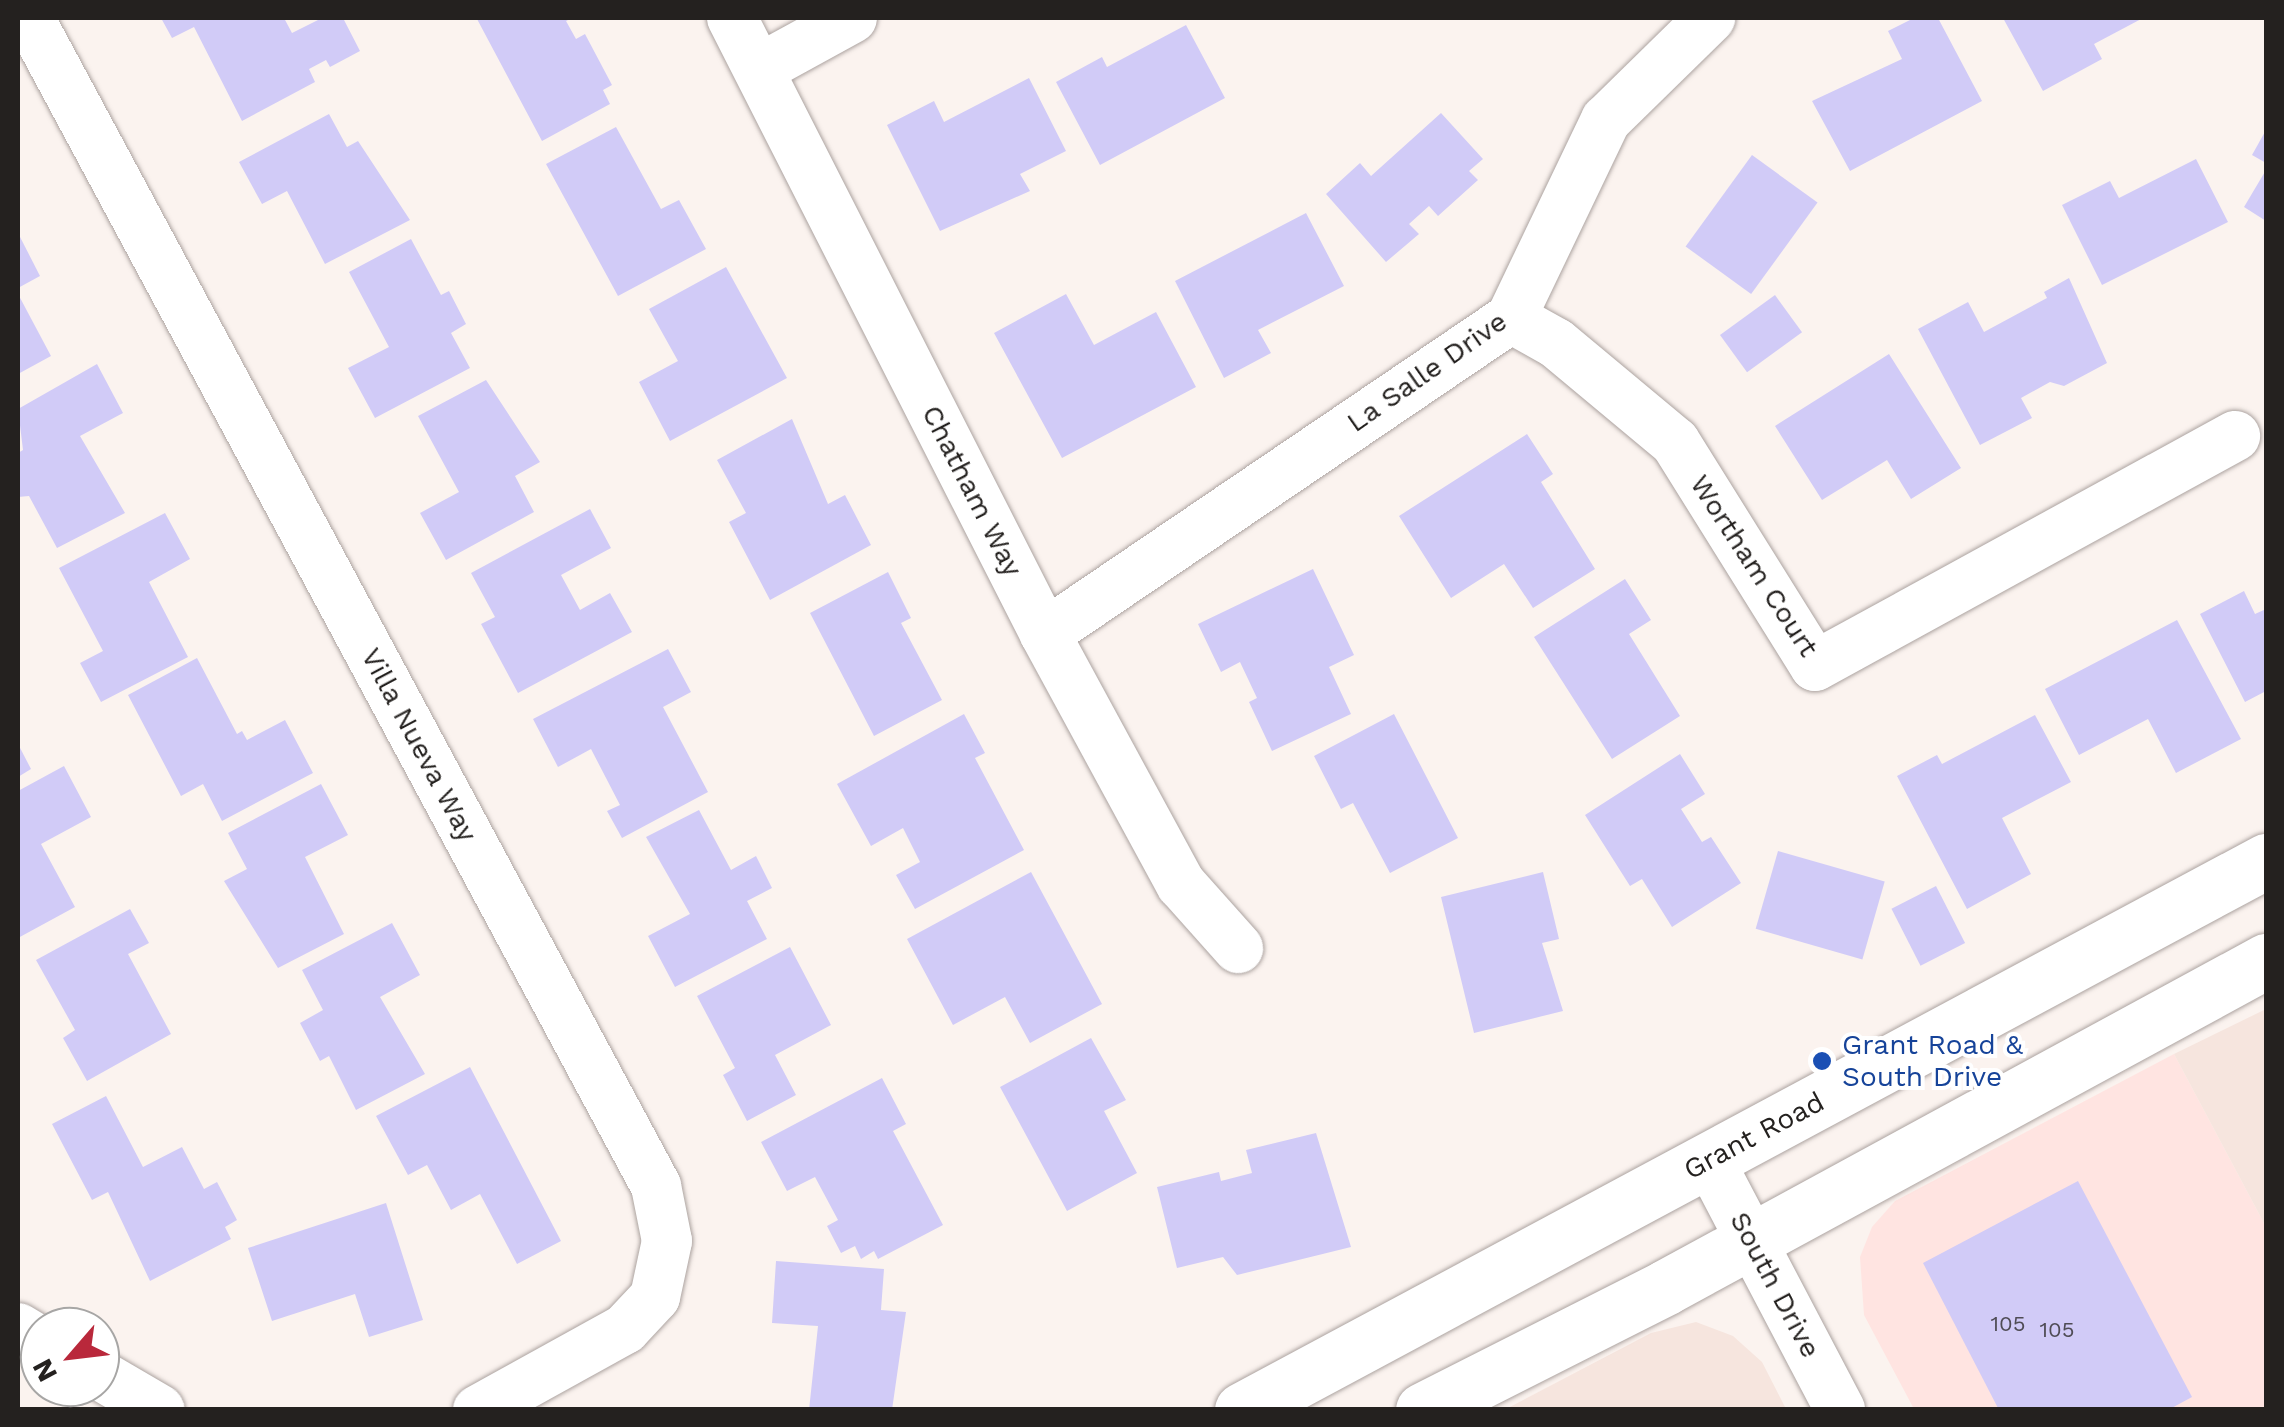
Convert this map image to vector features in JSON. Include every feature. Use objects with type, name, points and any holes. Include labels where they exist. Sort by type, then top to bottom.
[{"type":"main road","name":"Grant Road","points":[[1242,1410],[2266,861]]},
{"type":"main road","points":[[1423,1410],[1751,1240],[2266,961]]},
{"type":"street","name":"Villa Nueva Way","points":[[29,18],[656,1186],[667,1241],[655,1296],[625,1329],[478,1410]]},
{"type":"street","name":"Chatham Way","points":[[732,18],[1045,634],[1181,884],[1238,948]]},
{"type":"street","points":[[759,69],[852,18]]},
{"type":"street","name":"La Salle Drive","points":[[1045,634],[1511,318],[1606,120],[1710,18]]},
{"type":"street","name":"Wortham Court","points":[[1511,318],[1556,344],[1675,442],[1815,666],[2235,436]]},
{"type":"street","name":"South Drive","points":[[1709,1160],[1840,1410]]},
{"type":"street","points":[[120,1387],[160,1410]]},
{"type":"shaded area","points":[[2266,1009],[2266,1227],[2174,1054]]},
{"type":"shaded area","points":[[2174,1054],[2266,1227],[2266,1409],[1914,1409],[1864,1315],[1860,1257],[1872,1227],[1895,1201]]},
{"type":"shaded area","points":[[1696,1322],[1733,1336],[1762,1362],[1786,1409],[1506,1409],[1651,1333]]},
{"type":"building","points":[[161,18],[284,18],[292,33],[322,18],[343,18],[360,51],[330,67],[326,60],[309,69],[315,82],[242,121],[194,27],[172,38]]},
{"type":"building","points":[[572,18],[566,21],[576,39],[585,34],[612,85],[603,90],[610,104],[542,141],[477,19]]},
{"type":"building","points":[[1914,18],[1938,18],[1982,101],[1850,171],[1812,101],[1902,59],[1888,31]]},
{"type":"building","points":[[2003,18],[2143,18],[2094,44],[2102,59],[2043,91]]},
{"type":"building","points":[[1186,25],[1225,98],[1100,165],[1056,82],[1102,57],[1107,67]]},
{"type":"building","points":[[1029,78],[1066,151],[1020,174],[1030,191],[940,231],[887,125],[934,101],[944,122]]},
{"type":"building","points":[[1441,113],[1483,159],[1469,171],[1478,180],[1438,216],[1429,206],[1409,224],[1419,234],[1386,262],[1326,194],[1360,163],[1371,176]]},
{"type":"building","points":[[329,114],[347,147],[358,141],[410,220],[325,264],[287,191],[262,204],[239,162]]},
{"type":"building","points":[[616,127],[661,209],[679,200],[706,249],[618,296],[546,164]]},
{"type":"building","points":[[2266,130],[2266,163],[2252,155]]},
{"type":"building","points":[[1752,155],[1818,203],[1751,294],[1686,246]]},
{"type":"building","points":[[2196,159],[2228,222],[2102,285],[2062,205],[2110,181],[2119,198]]},
{"type":"building","points":[[2266,170],[2266,221],[2244,207]]},
{"type":"building","points":[[1306,213],[1344,286],[1258,330],[1271,353],[1224,378],[1175,281]]},
{"type":"building","points":[[18,233],[40,276],[18,288]]},
{"type":"building","points":[[411,239],[441,295],[449,291],[466,324],[451,333],[470,368],[375,418],[348,368],[389,347],[349,272]]},
{"type":"building","points":[[726,267],[787,378],[670,441],[639,382],[678,361],[649,309]]},
{"type":"building","points":[[2069,278],[2107,363],[2064,386],[2050,382],[2021,398],[2032,418],[1980,445],[1918,329],[1968,302],[1984,332],[2047,298],[2044,292]]},
{"type":"building","points":[[18,294],[51,356],[18,374]]},
{"type":"building","points":[[1066,294],[1094,345],[1156,312],[1196,387],[1062,458],[994,333]]},
{"type":"building","points":[[1775,295],[1802,332],[1747,372],[1720,335]]},
{"type":"building","points":[[1889,354],[1961,468],[1911,499],[1887,460],[1822,500],[1775,426]]},
{"type":"building","points":[[97,364],[123,413],[80,436],[125,513],[57,548],[29,496],[18,497],[18,453],[23,450],[18,409]]},
{"type":"building","points":[[486,380],[540,462],[515,476],[534,512],[446,560],[420,513],[459,492],[418,416]]},
{"type":"building","points":[[792,419],[828,504],[845,495],[871,545],[770,600],[729,522],[746,513],[717,460]]},
{"type":"building","points":[[1527,434],[1553,474],[1541,482],[1595,569],[1533,608],[1504,564],[1451,598],[1399,516]]},
{"type":"building","points":[[590,509],[611,548],[561,575],[580,610],[610,593],[632,632],[518,693],[481,624],[495,617],[471,573]]},
{"type":"building","points":[[165,513],[190,559],[149,582],[188,657],[101,702],[80,663],[103,651],[59,568]]},
{"type":"building","points":[[1313,569],[1354,655],[1329,667],[1351,714],[1272,751],[1249,702],[1257,698],[1240,662],[1221,672],[1198,624]]},
{"type":"building","points":[[888,572],[911,618],[901,623],[942,700],[874,736],[810,613]]},
{"type":"building","points":[[1625,579],[1651,620],[1629,634],[1680,716],[1612,759],[1534,637]]},
{"type":"building","points":[[2244,591],[2255,614],[2266,609],[2266,691],[2245,702],[2200,614]]},
{"type":"building","points":[[2177,620],[2241,739],[2176,773],[2148,719],[2079,755],[2045,689]]},
{"type":"building","points":[[668,649],[691,692],[663,707],[708,792],[622,838],[607,811],[620,805],[591,749],[558,767],[533,719]]},
{"type":"building","points":[[197,658],[237,734],[242,731],[247,740],[285,720],[313,773],[222,821],[203,784],[181,796],[128,695]]},
{"type":"building","points":[[964,714],[985,753],[975,758],[1024,850],[915,909],[896,875],[920,862],[903,828],[871,846],[837,784]]},
{"type":"building","points":[[1394,714],[1458,838],[1390,873],[1353,803],[1341,809],[1314,756]]},
{"type":"building","points":[[2035,715],[2071,782],[2002,818],[2031,874],[1967,909],[1897,776],[1937,755],[1942,764]]},
{"type":"building","points":[[18,744],[31,769],[18,777]]},
{"type":"building","points":[[1680,754],[1705,794],[1681,809],[1702,842],[1711,837],[1741,883],[1672,927],[1642,879],[1630,886],[1585,815]]},
{"type":"building","points":[[64,766],[91,817],[41,844],[75,907],[18,938],[18,791]]},
{"type":"building","points":[[321,784],[348,835],[305,857],[344,934],[278,968],[224,881],[247,869],[228,833]]},
{"type":"building","points":[[699,810],[731,870],[756,856],[772,888],[747,901],[767,939],[675,987],[648,936],[690,914],[646,837]]},
{"type":"building","points":[[1778,851],[1885,882],[1862,959],[1756,929]]},
{"type":"building","points":[[1031,872],[1102,1004],[1030,1043],[1005,997],[953,1025],[907,939]]},
{"type":"building","points":[[1543,872],[1559,939],[1542,943],[1563,1011],[1474,1033],[1441,897]]},
{"type":"building","points":[[1936,886],[1965,943],[1921,966],[1891,909]]},
{"type":"building","points":[[130,909],[149,943],[128,954],[171,1034],[87,1081],[63,1038],[75,1030],[36,960]]},
{"type":"building","points":[[392,923],[420,975],[380,997],[425,1074],[356,1110],[329,1056],[320,1061],[300,1023],[323,1010],[302,970]]},
{"type":"building","points":[[790,947],[831,1025],[775,1055],[796,1095],[747,1121],[723,1075],[735,1068],[697,996]]},
{"type":"building","points":[[1091,1038],[1126,1100],[1104,1111],[1137,1173],[1067,1211],[1000,1087]]},
{"type":"building","points":[[470,1067],[561,1241],[517,1264],[480,1194],[451,1210],[427,1165],[408,1175],[376,1116]]},
{"type":"building","points":[[882,1078],[906,1124],[893,1131],[943,1225],[878,1259],[874,1251],[861,1259],[855,1246],[841,1253],[827,1226],[838,1220],[815,1177],[787,1191],[761,1142]]},
{"type":"building","points":[[106,1096],[143,1167],[182,1147],[204,1189],[217,1182],[237,1220],[225,1227],[231,1239],[150,1281],[108,1192],[92,1200],[52,1124]]},
{"type":"building","points":[[1316,1133],[1351,1247],[1237,1275],[1223,1257],[1177,1268],[1157,1187],[1219,1172],[1221,1181],[1252,1173],[1246,1150]]},
{"type":"building","points":[[2078,1181],[2192,1397],[2168,1410],[1999,1410],[1923,1263]]},
{"type":"building","points":[[386,1203],[423,1320],[369,1337],[355,1294],[272,1321],[248,1248]]},
{"type":"building","points":[[776,1261],[884,1269],[881,1310],[906,1312],[892,1410],[809,1410],[818,1326],[772,1323]]},
{"type":"place","name":"Grant Road & South Drive","points":[[1822,1061]]}]
